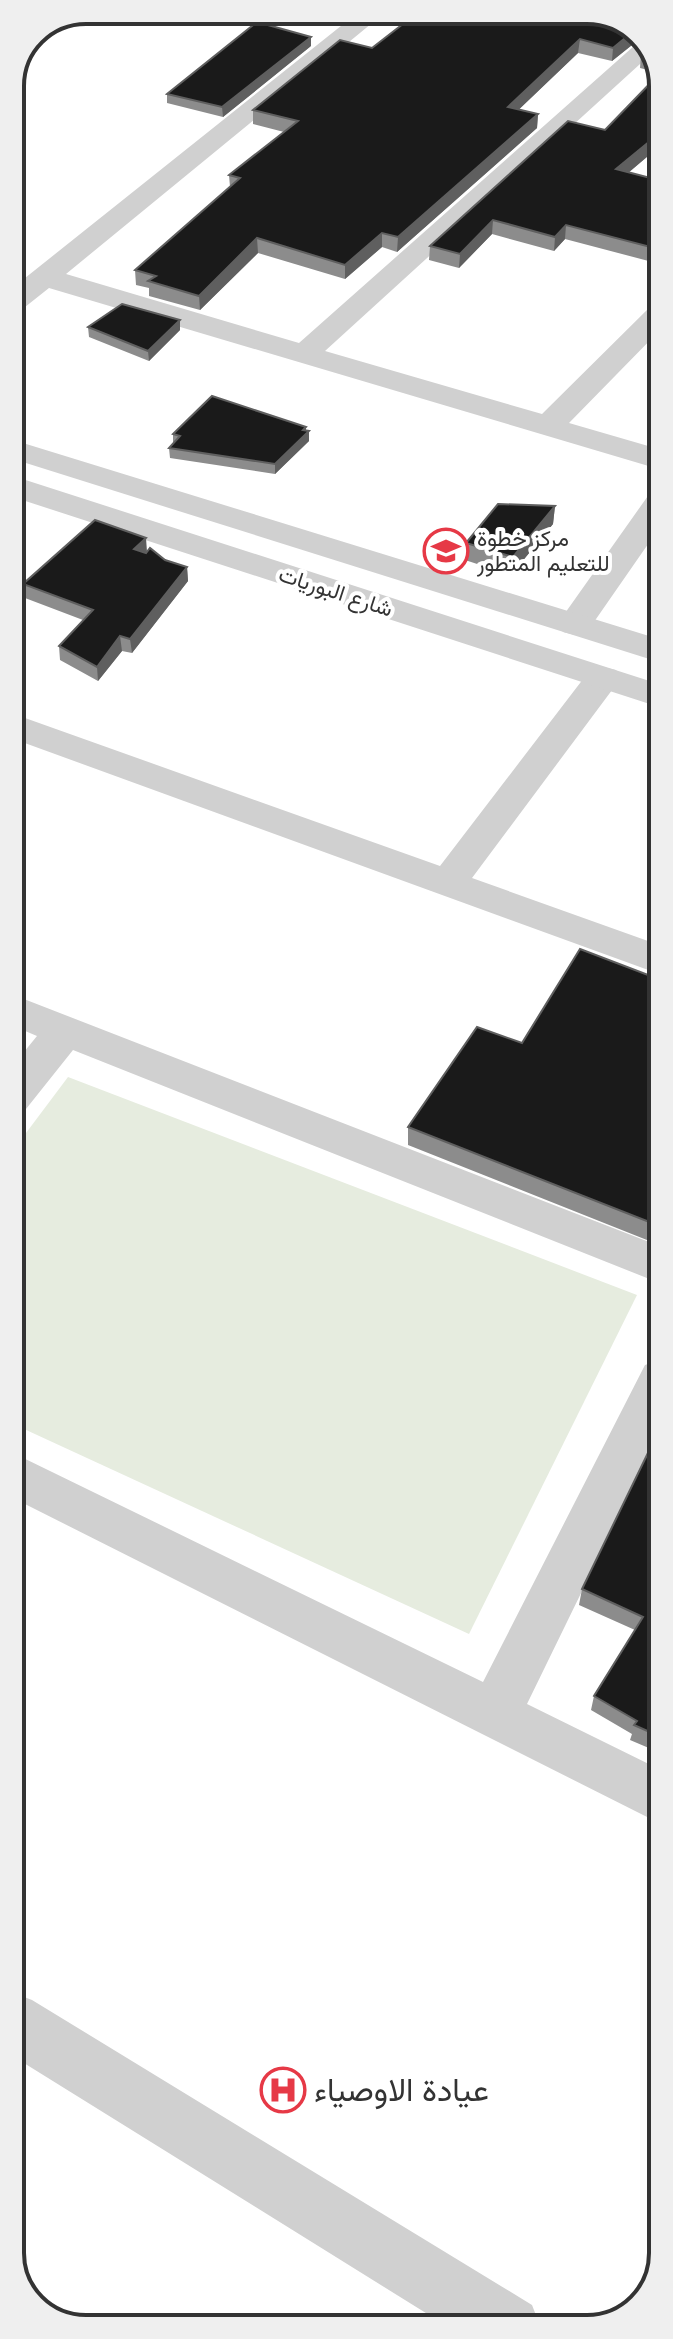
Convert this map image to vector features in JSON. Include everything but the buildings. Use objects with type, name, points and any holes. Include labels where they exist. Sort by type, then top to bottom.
[{"type":"street","points":[[24,293],[359,24]]},
{"type":"street","points":[[304,354],[639,52]]},
{"type":"street","points":[[44,277],[649,456]]},
{"type":"street","points":[[548,426],[649,324]]},
{"type":"street","name":"شارع البوريات","points":[[24,452],[649,648]]},
{"type":"street","name":"شارع البوريات","points":[[24,490],[649,693]]},
{"type":"street","points":[[575,624],[649,519]]},
{"type":"street","points":[[449,881],[603,678]]},
{"type":"street","points":[[24,730],[449,881],[649,956]]},
{"type":"street","points":[[24,1015],[649,1261]]},
{"type":"street","points":[[24,1082],[64,1032]]},
{"type":"street","points":[[494,1714],[649,1405]]},
{"type":"street","points":[[24,1479],[649,1792]]},
{"type":"street","points":[[24,2029],[488,2315]]},
{"type":"shaded area","points":[[68,1077],[637,1295],[469,1634],[24,1429],[24,1136]]},
{"type":"place","name":"مركز خطوة للتعليم المتطور","points":[[446,551]]},
{"type":"place","name":"عيادة الاوصياء","points":[[283,2090]]}]
